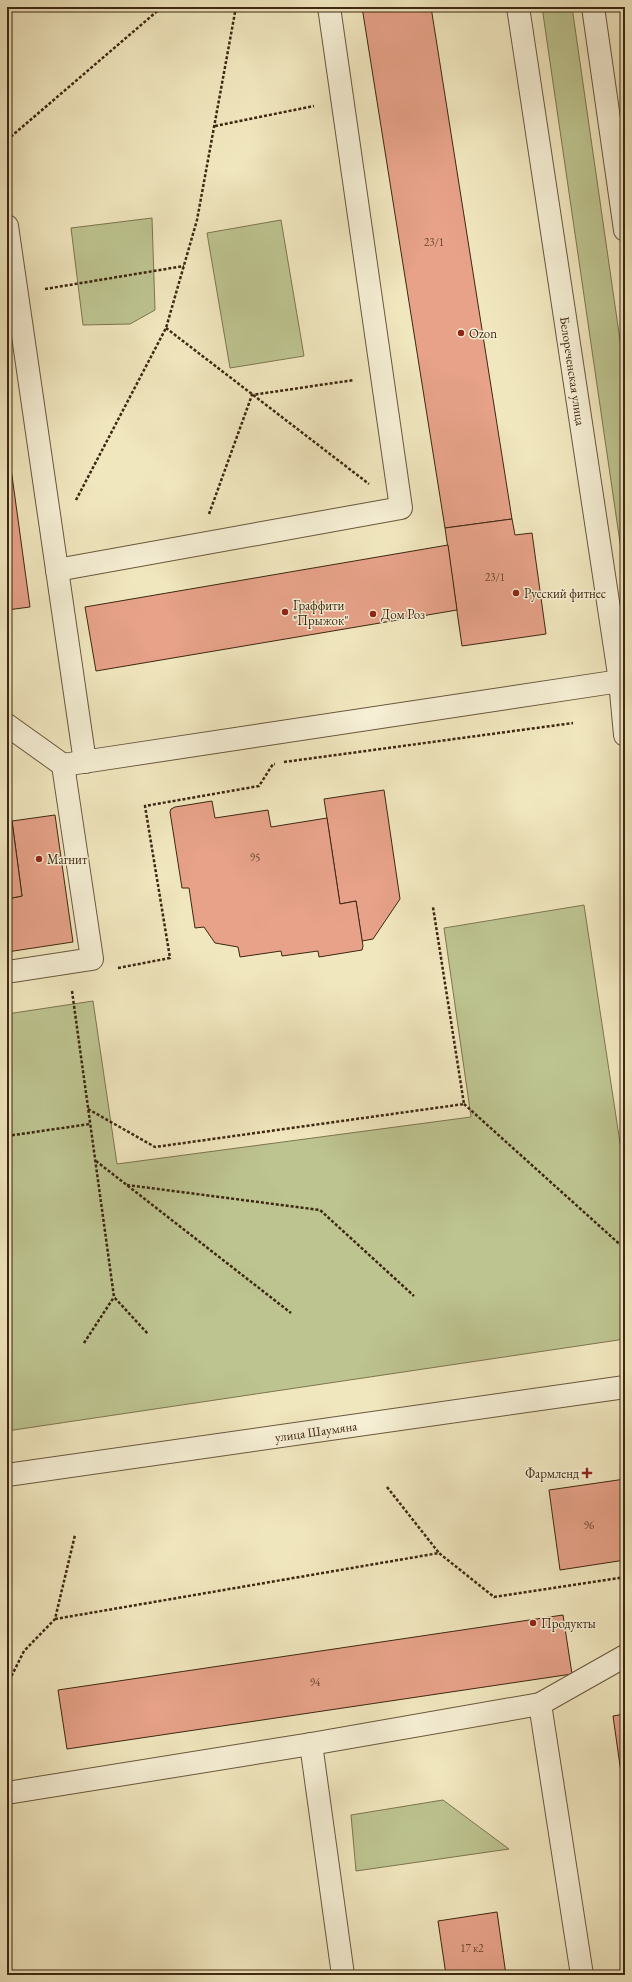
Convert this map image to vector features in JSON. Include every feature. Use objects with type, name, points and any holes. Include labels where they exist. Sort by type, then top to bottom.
[{"type":"street","points":[[58,570],[401,508],[329,7]]},
{"type":"street","name":"Белореченская улица","points":[[518,7],[620,681],[625,735]]},
{"type":"street","points":[[593,7],[625,230]]},
{"type":"street","points":[[7,226],[85,762]]},
{"type":"street","points":[[7,725],[63,765],[620,681]]},
{"type":"street","points":[[7,972],[92,959],[63,765]]},
{"type":"street","name":"улица Шаумяна","points":[[7,1475],[625,1387]]},
{"type":"street","points":[[7,1793],[311,1744],[540,1704],[625,1656]]},
{"type":"street","points":[[540,1704],[582,1975]]},
{"type":"street","points":[[311,1744],[343,1975]]},
{"type":"path","points":[[7,140],[162,7]]},
{"type":"path","points":[[75,502],[166,328],[197,220],[236,7]]},
{"type":"path","points":[[215,126],[342,100]]},
{"type":"path","points":[[17,294],[184,266]]},
{"type":"path","points":[[166,328],[401,508]]},
{"type":"path","points":[[252,395],[382,376]]},
{"type":"path","points":[[198,545],[252,395]]},
{"type":"path","points":[[116,968],[170,958],[145,806],[258,786],[273,764],[573,723]]},
{"type":"path","points":[[433,908],[464,1104],[625,1249]]},
{"type":"path","points":[[68,963],[114,1297],[148,1334]]},
{"type":"path","points":[[88,1109],[155,1147],[464,1104]]},
{"type":"path","points":[[7,1136],[90,1124]]},
{"type":"path","points":[[96,1161],[291,1313]]},
{"type":"path","points":[[128,1185],[320,1210],[414,1296]]},
{"type":"path","points":[[84,1343],[114,1297]]},
{"type":"path","points":[[388,1487],[439,1553],[494,1597],[625,1577]]},
{"type":"path","points":[[7,1685],[24,1651],[55,1619],[75,1535]]},
{"type":"path","points":[[55,1619],[439,1553]]},
{"type":"green space","points":[[542,7],[572,7],[625,375],[625,577]]},
{"type":"green space","points":[[152,218],[155,310],[130,324],[83,325],[71,228]]},
{"type":"green space","points":[[281,220],[304,356],[230,368],[207,233]]},
{"type":"green space","points":[[584,905],[625,1176],[625,1339],[7,1431],[7,1014],[93,1001],[117,1164],[471,1117],[444,928]]},
{"type":"green space","points":[[443,1800],[509,1849],[356,1871],[351,1815]]},
{"type":"building","points":[[362,7],[431,7],[512,519],[445,528]]},
{"type":"building","points":[[7,439],[30,607],[7,610]]},
{"type":"building","points":[[512,519],[515,535],[532,533],[546,634],[462,646],[445,528]]},
{"type":"building","points":[[448,545],[457,610],[96,671],[85,607]]},
{"type":"building","points":[[384,790],[400,899],[373,939],[362,941],[356,901],[340,904],[324,799]]},
{"type":"building","points":[[212,801],[215,818],[268,810],[271,827],[327,818],[340,904],[356,901],[363,946],[362,950],[319,957],[318,951],[282,956],[281,951],[240,957],[238,947],[215,943],[204,927],[195,928],[189,888],[182,888],[170,812],[171,809],[175,807]]},
{"type":"building","name":"Магнит","points":[[55,815],[73,942],[7,952],[7,899],[22,896],[12,821]]},
{"type":"building","points":[[12,821],[22,896],[7,899],[7,822]]},
{"type":"building","points":[[625,1479],[625,1560],[560,1570],[549,1490]]},
{"type":"building","points":[[563,1615],[572,1674],[67,1749],[58,1690]]},
{"type":"building","points":[[625,1714],[625,1801],[613,1716]]},
{"type":"building","points":[[497,1912],[506,1975],[446,1975],[438,1921]]},
{"type":"tram line","points":[[623,7],[625,23]]},
{"type":"place","name":"Ozon","points":[[461,333]]},
{"type":"place","name":"Русский фитнес","points":[[516,593]]},
{"type":"place","name":"Граффити \"Прыжок\"","points":[[285,612]]},
{"type":"place","name":"Дом Роз","points":[[373,614]]},
{"type":"place","name":"Магнит","points":[[39,859]]},
{"type":"place","name":"Фармленд","points":[[587,1473]]},
{"type":"place","name":"Продукты","points":[[533,1623]]}]
